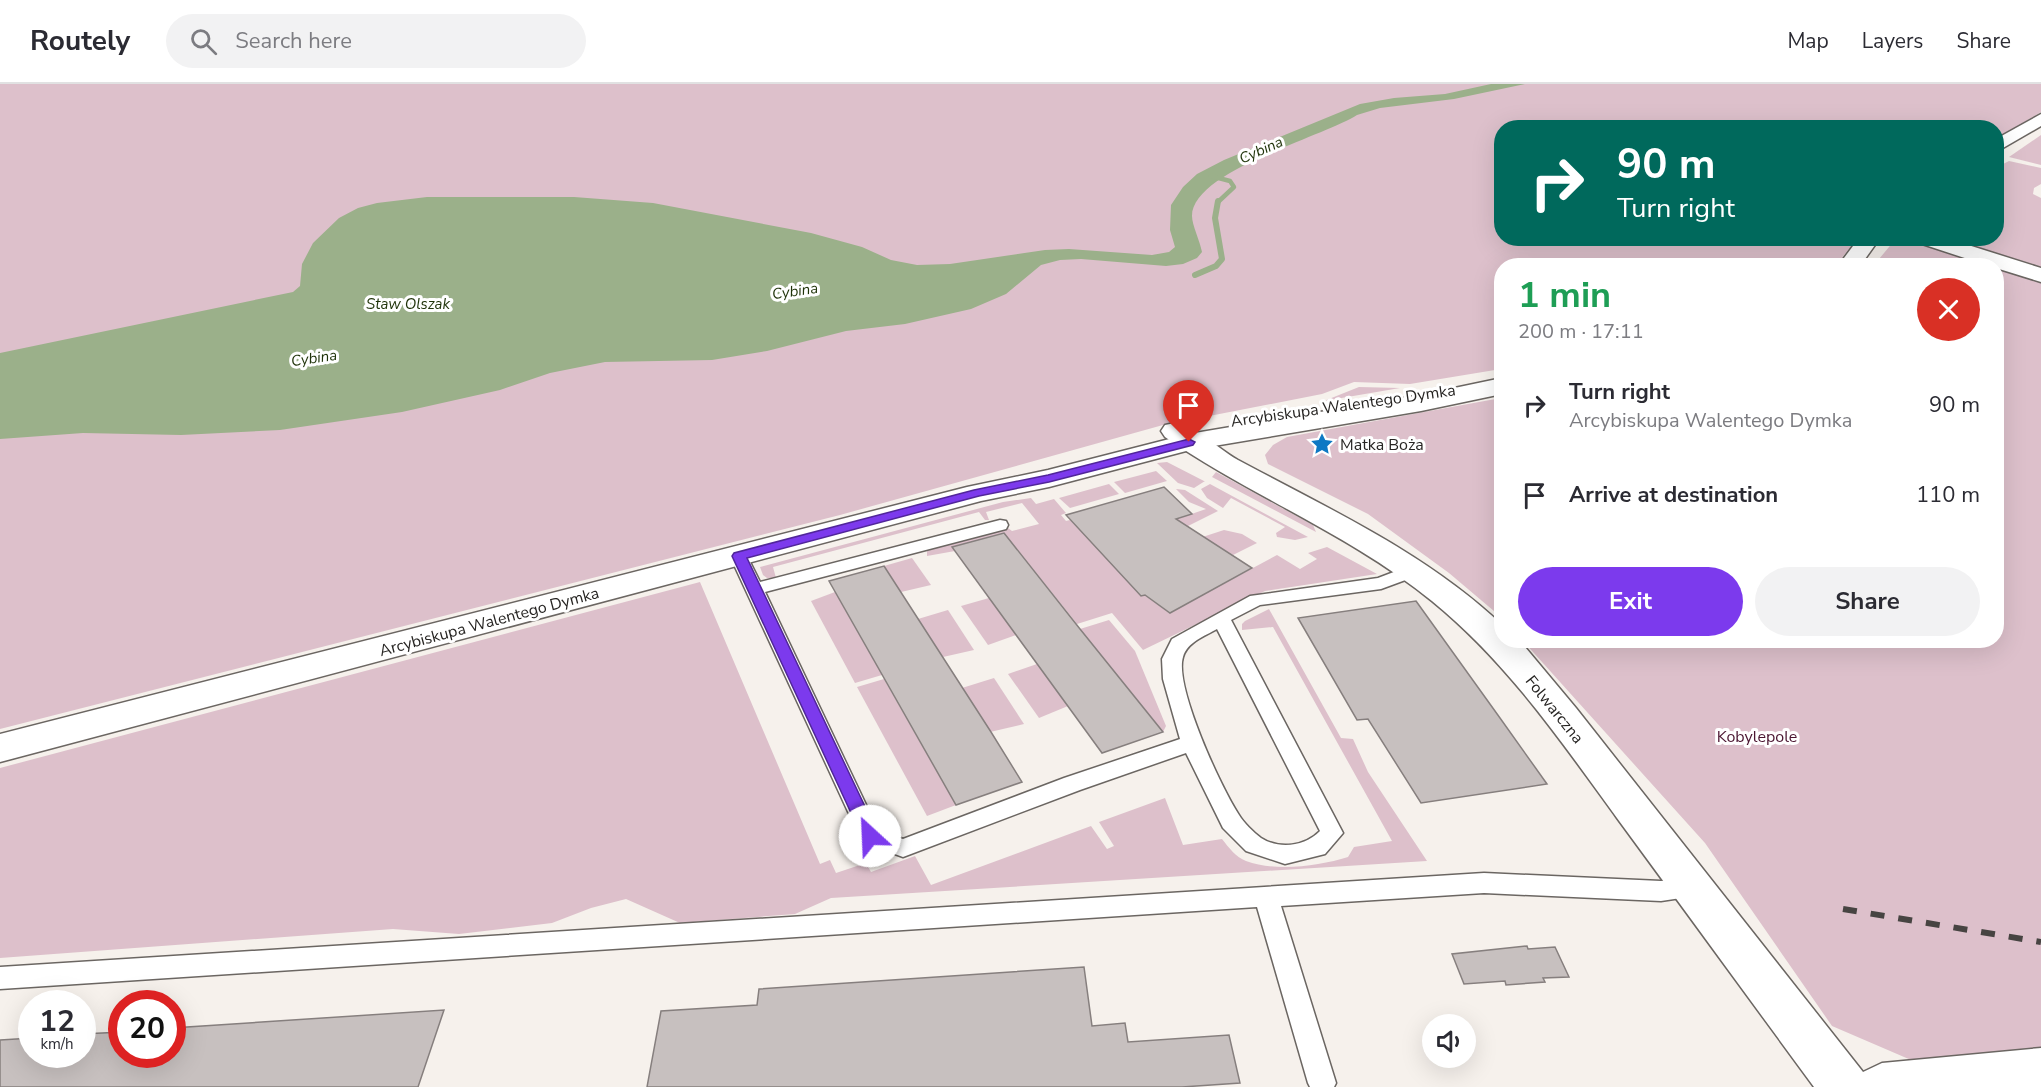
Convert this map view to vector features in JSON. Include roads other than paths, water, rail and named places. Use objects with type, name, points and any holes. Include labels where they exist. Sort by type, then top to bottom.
[{"type":"street","points":[[2004,142],[2041,119]]},
{"type":"street","points":[[1949,246],[1989,258]]},
{"type":"street","points":[[2004,263],[2041,274]]},
{"type":"street","name":"Arcybiskupa Walentego Dymka","points":[[0,748],[978,493],[1049,478],[1182,437],[1421,403],[1494,387]]},
{"type":"street","name":"Folwarczna","points":[[1182,437],[1219,461],[1381,550],[1413,571],[1494,638]]},
{"type":"street","name":"Folwarczna","points":[[1505,648],[1563,717],[1844,1087]]},
{"type":"street","points":[[1882,1087],[2041,1071]]},
{"type":"lane","points":[[756,589],[1000,525]]},
{"type":"lane","points":[[739,556],[870,836],[903,848],[1072,784],[1192,743]]},
{"type":"lane","points":[[1221,618],[1332,833],[1317,848],[1285,855],[1254,845],[1231,822],[1192,743],[1173,679],[1172,659],[1179,643],[1221,618],[1256,600],[1381,583],[1413,571]]},
{"type":"lane","points":[[0,978],[1484,883],[1661,891],[1694,888]]},
{"type":"lane","points":[[1266,897],[1322,1083]]},
{"type":"water","name":"Staw Olszak","points":[[1491,84],[1525,84],[1454,99],[1380,108],[1357,115],[1235,170],[1213,184],[1198,200],[1192,216],[1202,252],[1197,258],[1183,264],[1166,266],[1081,259],[1060,260],[1041,265],[1006,294],[971,309],[905,324],[846,331],[767,351],[712,360],[605,362],[550,373],[500,390],[402,412],[280,430],[181,435],[83,433],[0,439],[0,353],[293,292],[300,286],[302,264],[313,243],[339,218],[358,208],[377,203],[427,197],[574,197],[653,203],[811,233],[862,247],[891,260],[917,265],[950,264],[1045,250],[1069,249],[1152,255],[1169,252],[1175,247],[1170,230],[1171,205],[1183,187],[1197,174],[1224,160],[1360,104],[1394,98],[1445,94]]},
{"type":"waterway","points":[[1211,176],[1230,181],[1234,187],[1218,202]]},
{"type":"waterway","points":[[1195,275],[1216,266],[1222,259],[1215,218],[1218,201]]},
{"type":"railway","points":[[1843,909],[2041,942]]},
{"type":"place","name":"Matka Boża","points":[[1322,444]]},
{"type":"water label","name":"Cybina","points":[[1261,150]]},
{"type":"water label","name":"Cybina","points":[[795,291]]},
{"type":"water label","name":"Cybina","points":[[314,358]]},
{"type":"park label","name":"Kobylepole","points":[[1757,736]]}]
